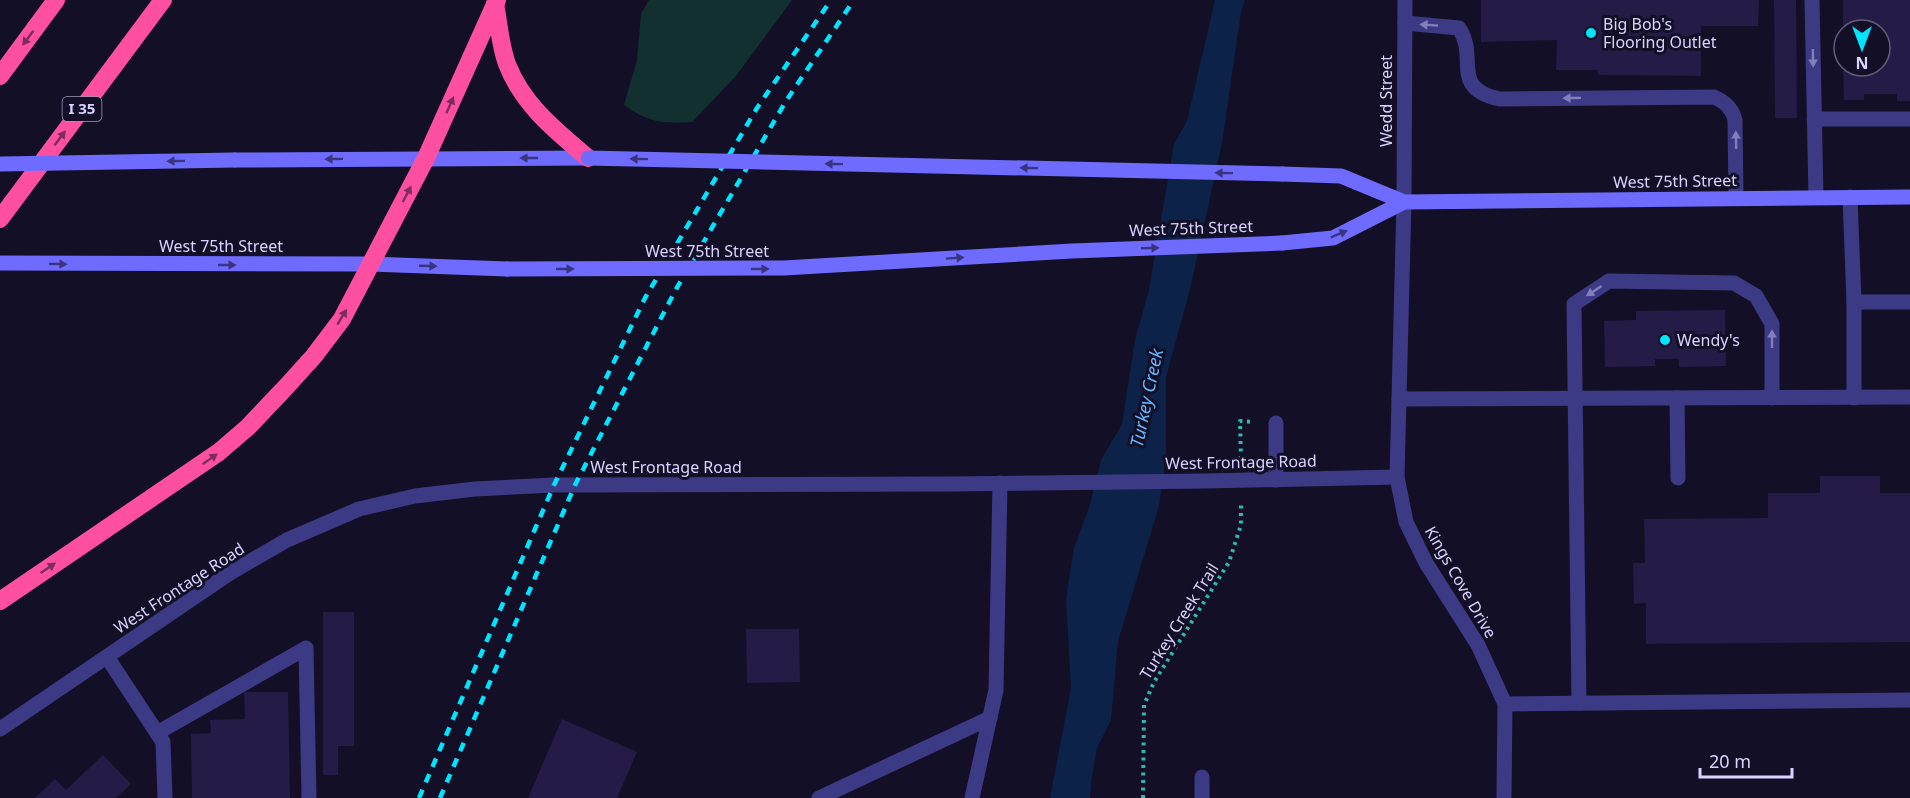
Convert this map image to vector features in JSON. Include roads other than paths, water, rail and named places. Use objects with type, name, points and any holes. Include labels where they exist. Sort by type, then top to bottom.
[{"type":"highway","points":[[0,76],[56,0]]},
{"type":"highway","name":"I 35","points":[[0,219],[163,0]]},
{"type":"highway","points":[[496,2],[506,61],[520,90],[544,120],[588,158]]},
{"type":"highway","points":[[0,601],[219,452],[248,426],[314,356],[342,319],[426,158],[496,2]]},
{"type":"main road","name":"West 75th Street","points":[[0,164],[588,158],[1341,176],[1404,201],[1910,197]]},
{"type":"main road","name":"West 75th Street","points":[[0,263],[370,264],[507,269],[784,268],[1072,251],[1282,243],[1334,237],[1404,201]]},
{"type":"street","name":"Wedd Street","points":[[1404,201],[1405,0]]},
{"type":"street","points":[[1812,0],[1816,197]]},
{"type":"street","points":[[1405,23],[1459,28],[1465,40],[1470,82],[1474,90],[1490,97],[1499,99],[1714,97],[1723,101],[1733,113],[1735,120],[1737,198]]},
{"type":"street","points":[[1814,119],[1910,119]]},
{"type":"street","points":[[1850,197],[1854,302],[1854,398]]},
{"type":"street","name":"Kings Cove Drive","points":[[1404,201],[1397,477],[1406,522],[1426,563],[1478,645],[1505,704],[1504,798]]},
{"type":"street","points":[[1579,703],[1574,304],[1609,281],[1734,283],[1756,296],[1772,324],[1772,398]]},
{"type":"street","points":[[1854,302],[1910,302]]},
{"type":"street","points":[[1677,398],[1678,478]]},
{"type":"street","points":[[1399,399],[1910,398]]},
{"type":"street","points":[[1276,423],[1276,480]]},
{"type":"street","name":"West Frontage Road","points":[[0,729],[230,573],[287,540],[359,509],[415,496],[475,489],[554,485],[1000,483],[1397,477]]},
{"type":"street","points":[[972,798],[996,690],[1000,483]]},
{"type":"street","points":[[157,733],[306,648],[309,798]]},
{"type":"street","points":[[107,657],[163,742],[165,798]]},
{"type":"street","points":[[1505,704],[1910,700]]},
{"type":"street","points":[[819,798],[990,718]]},
{"type":"street","points":[[1202,777],[1202,798]]},
{"type":"water","name":"Turkey Creek","points":[[1215,0],[1245,0],[1241,12],[1222,143],[1190,289],[1166,377],[1166,457],[1159,506],[1118,641],[1111,720],[1097,748],[1090,798],[1050,798],[1071,688],[1066,599],[1074,548],[1089,508],[1101,460],[1122,424],[1135,340],[1149,290],[1174,144],[1187,121]]},
{"type":"railway","points":[[419,798],[554,485],[645,298],[757,108],[831,0]]},
{"type":"railway","points":[[440,798],[575,485],[675,291],[786,101],[854,0]]},
{"type":"place","name":"Big Bob's Flooring Outlet","points":[[1591,33]]},
{"type":"place","name":"Wendy's","points":[[1665,340]]}]
